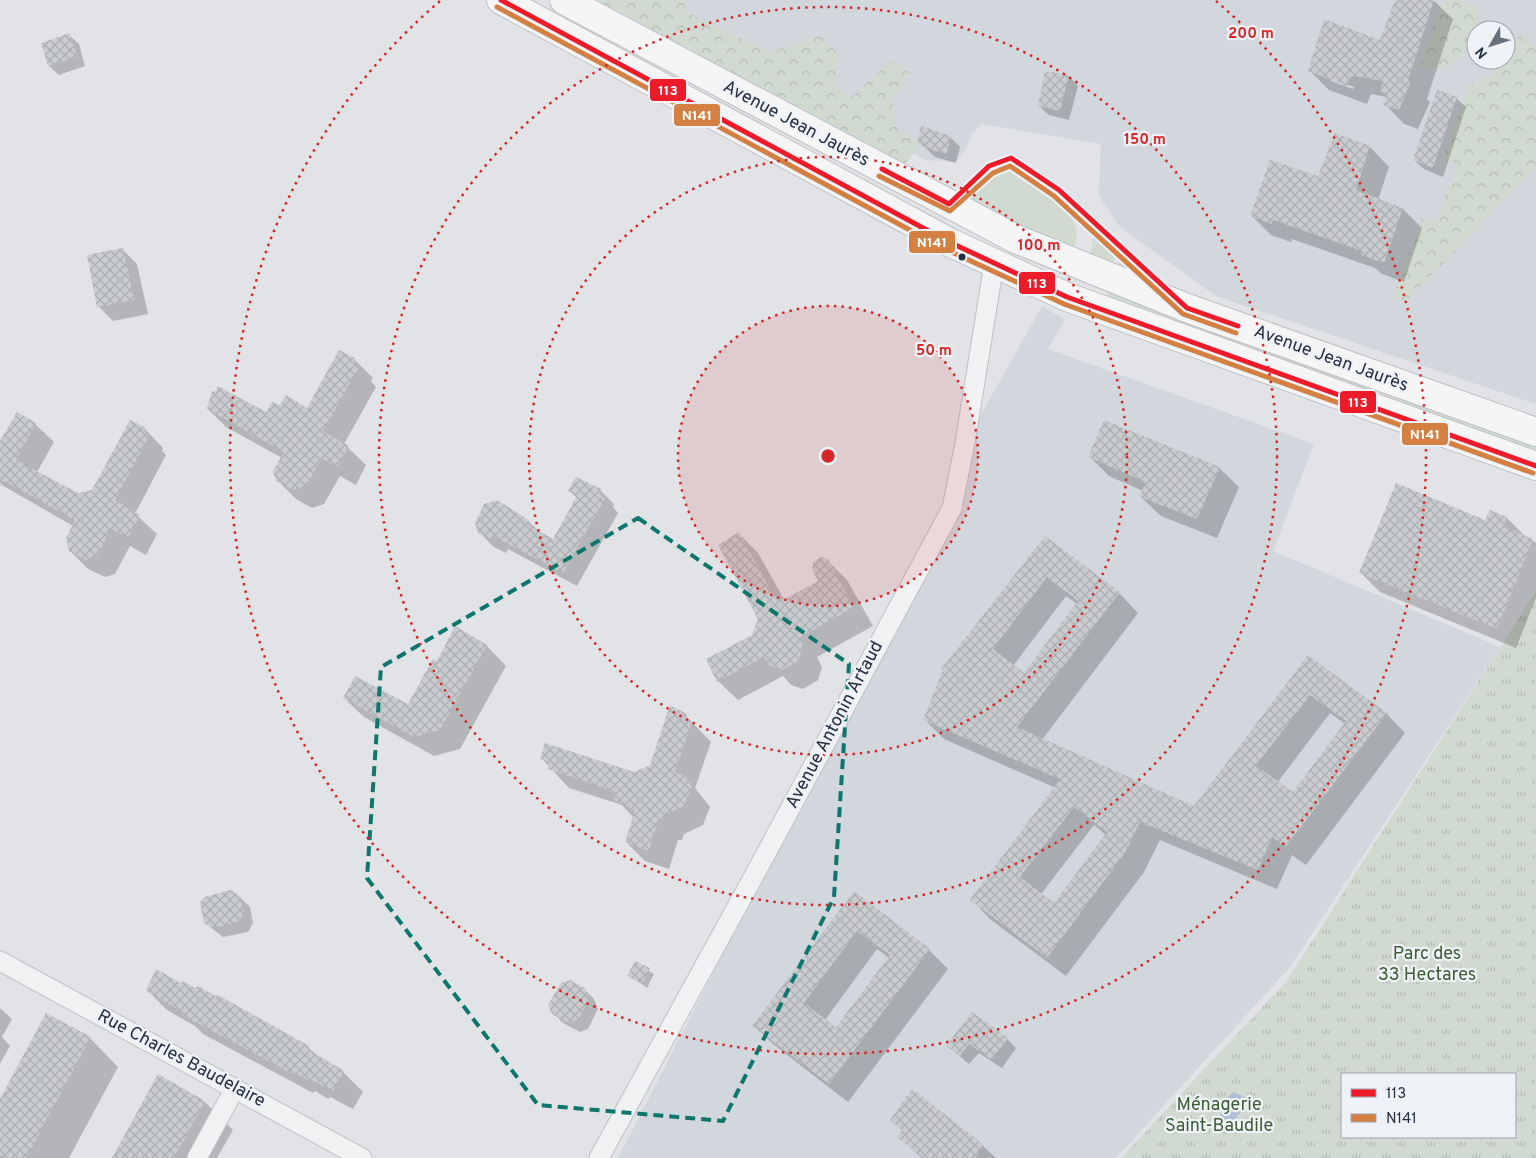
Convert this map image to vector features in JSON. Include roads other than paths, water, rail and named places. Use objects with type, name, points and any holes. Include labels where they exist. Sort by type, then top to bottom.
[{"type":"main road","name":"Avenue Jean Jaurès","points":[[501,0],[895,214],[994,264],[1095,308],[1536,466]]},
{"type":"main road","name":"Avenue Jean Jaurès","points":[[564,0],[1016,239],[1187,308],[1536,432]]},
{"type":"street","name":"Avenue Antonin Artaud","points":[[599,1158],[952,508],[965,443],[994,264]]},
{"type":"street","name":"Rue Charles Baudelaire","points":[[0,961],[362,1158]]},
{"type":"street","points":[[197,1158],[235,1088]]},
{"type":"water","points":[[1234,1092],[1244,1097],[1243,1109],[1233,1122],[1235,1125],[1224,1134],[1220,1132],[1218,1120],[1225,1107],[1227,1098]]},
{"type":"park label","name":"Parc des 33 Hectares","points":[[1427,964]]},
{"type":"park label","name":"Ménagerie Saint-Baudile","points":[[1219,1115]]}]
